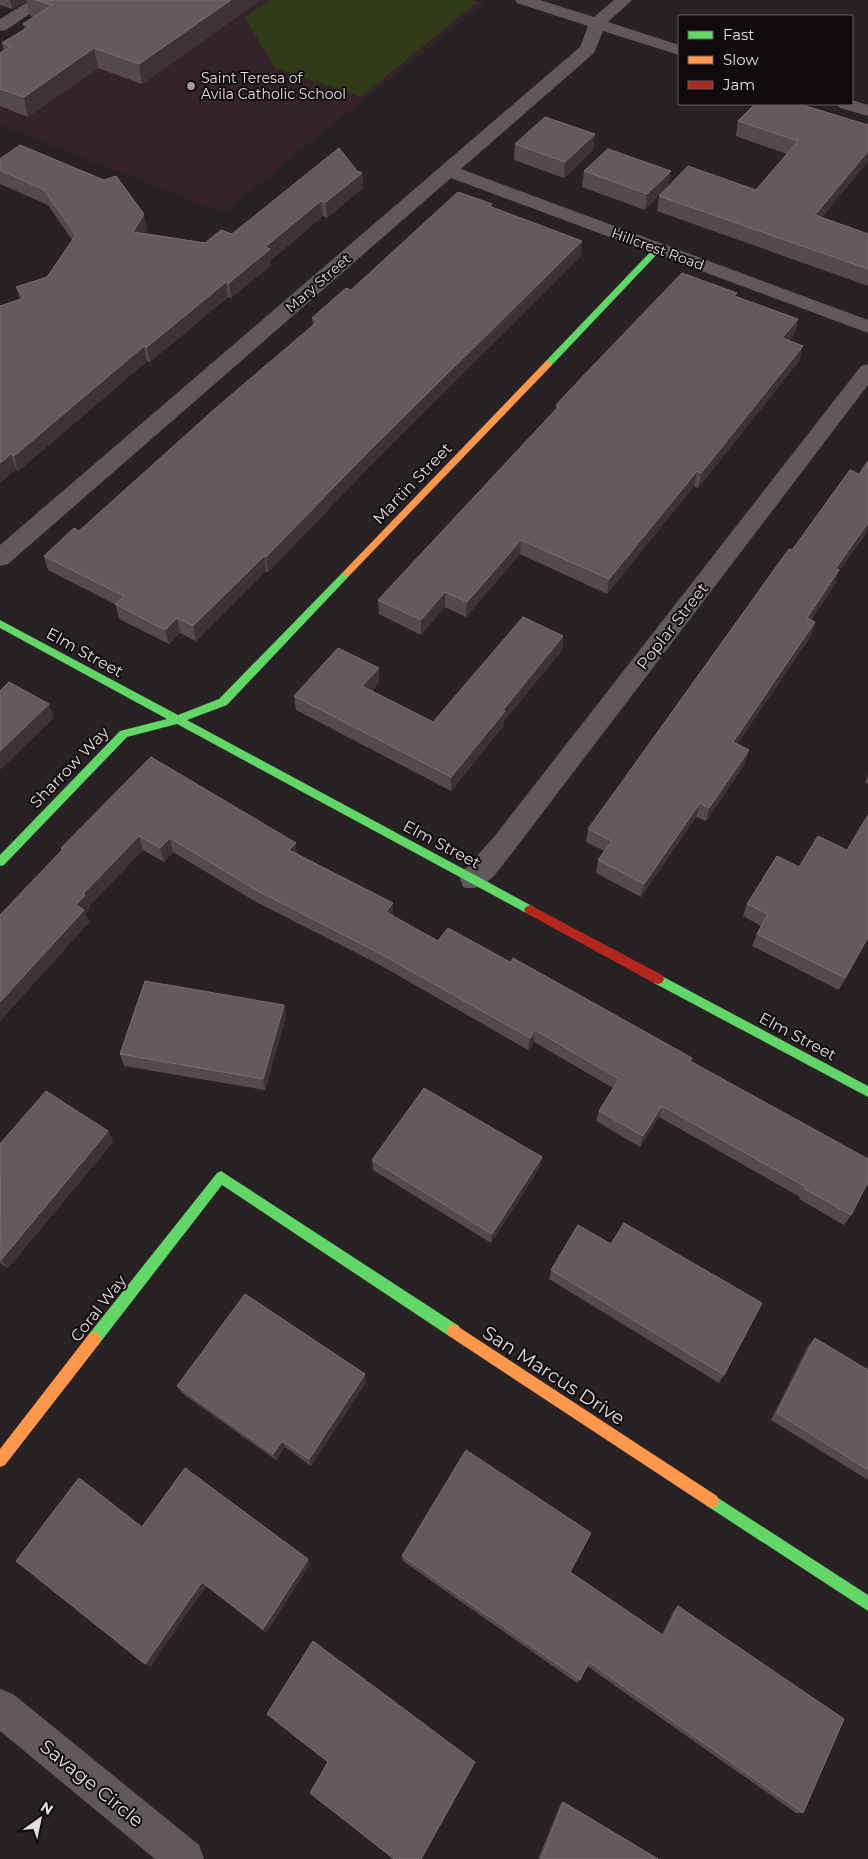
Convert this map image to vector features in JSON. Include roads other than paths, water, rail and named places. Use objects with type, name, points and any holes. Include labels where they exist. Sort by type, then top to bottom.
[{"type":"street","points":[[0,26],[42,0]]},
{"type":"street","points":[[523,0],[678,50]]},
{"type":"street","name":"Mary Street","points":[[0,558],[588,49],[598,23],[624,0]]},
{"type":"street","points":[[849,105],[868,111]]},
{"type":"street","name":"Hillcrest Road","points":[[447,170],[868,327]]},
{"type":"street","name":"Martin Street","points":[[177,720],[223,702],[658,249]]},
{"type":"street","name":"Poplar Street","points":[[473,879],[503,845],[868,371]]},
{"type":"street","name":"Elm Street","points":[[0,624],[868,1092]]},
{"type":"street","name":"Sharrow Way","points":[[0,862],[124,734],[177,720]]},
{"type":"street","name":"Coral Way","points":[[0,1460],[221,1176]]},
{"type":"street","name":"San Marcus Drive","points":[[221,1176],[868,1604]]},
{"type":"street","name":"Savage Circle","points":[[0,1707],[185,1859]]},
{"type":"place","name":"Saint Teresa of Avila Catholic School","points":[[191,86]]}]
